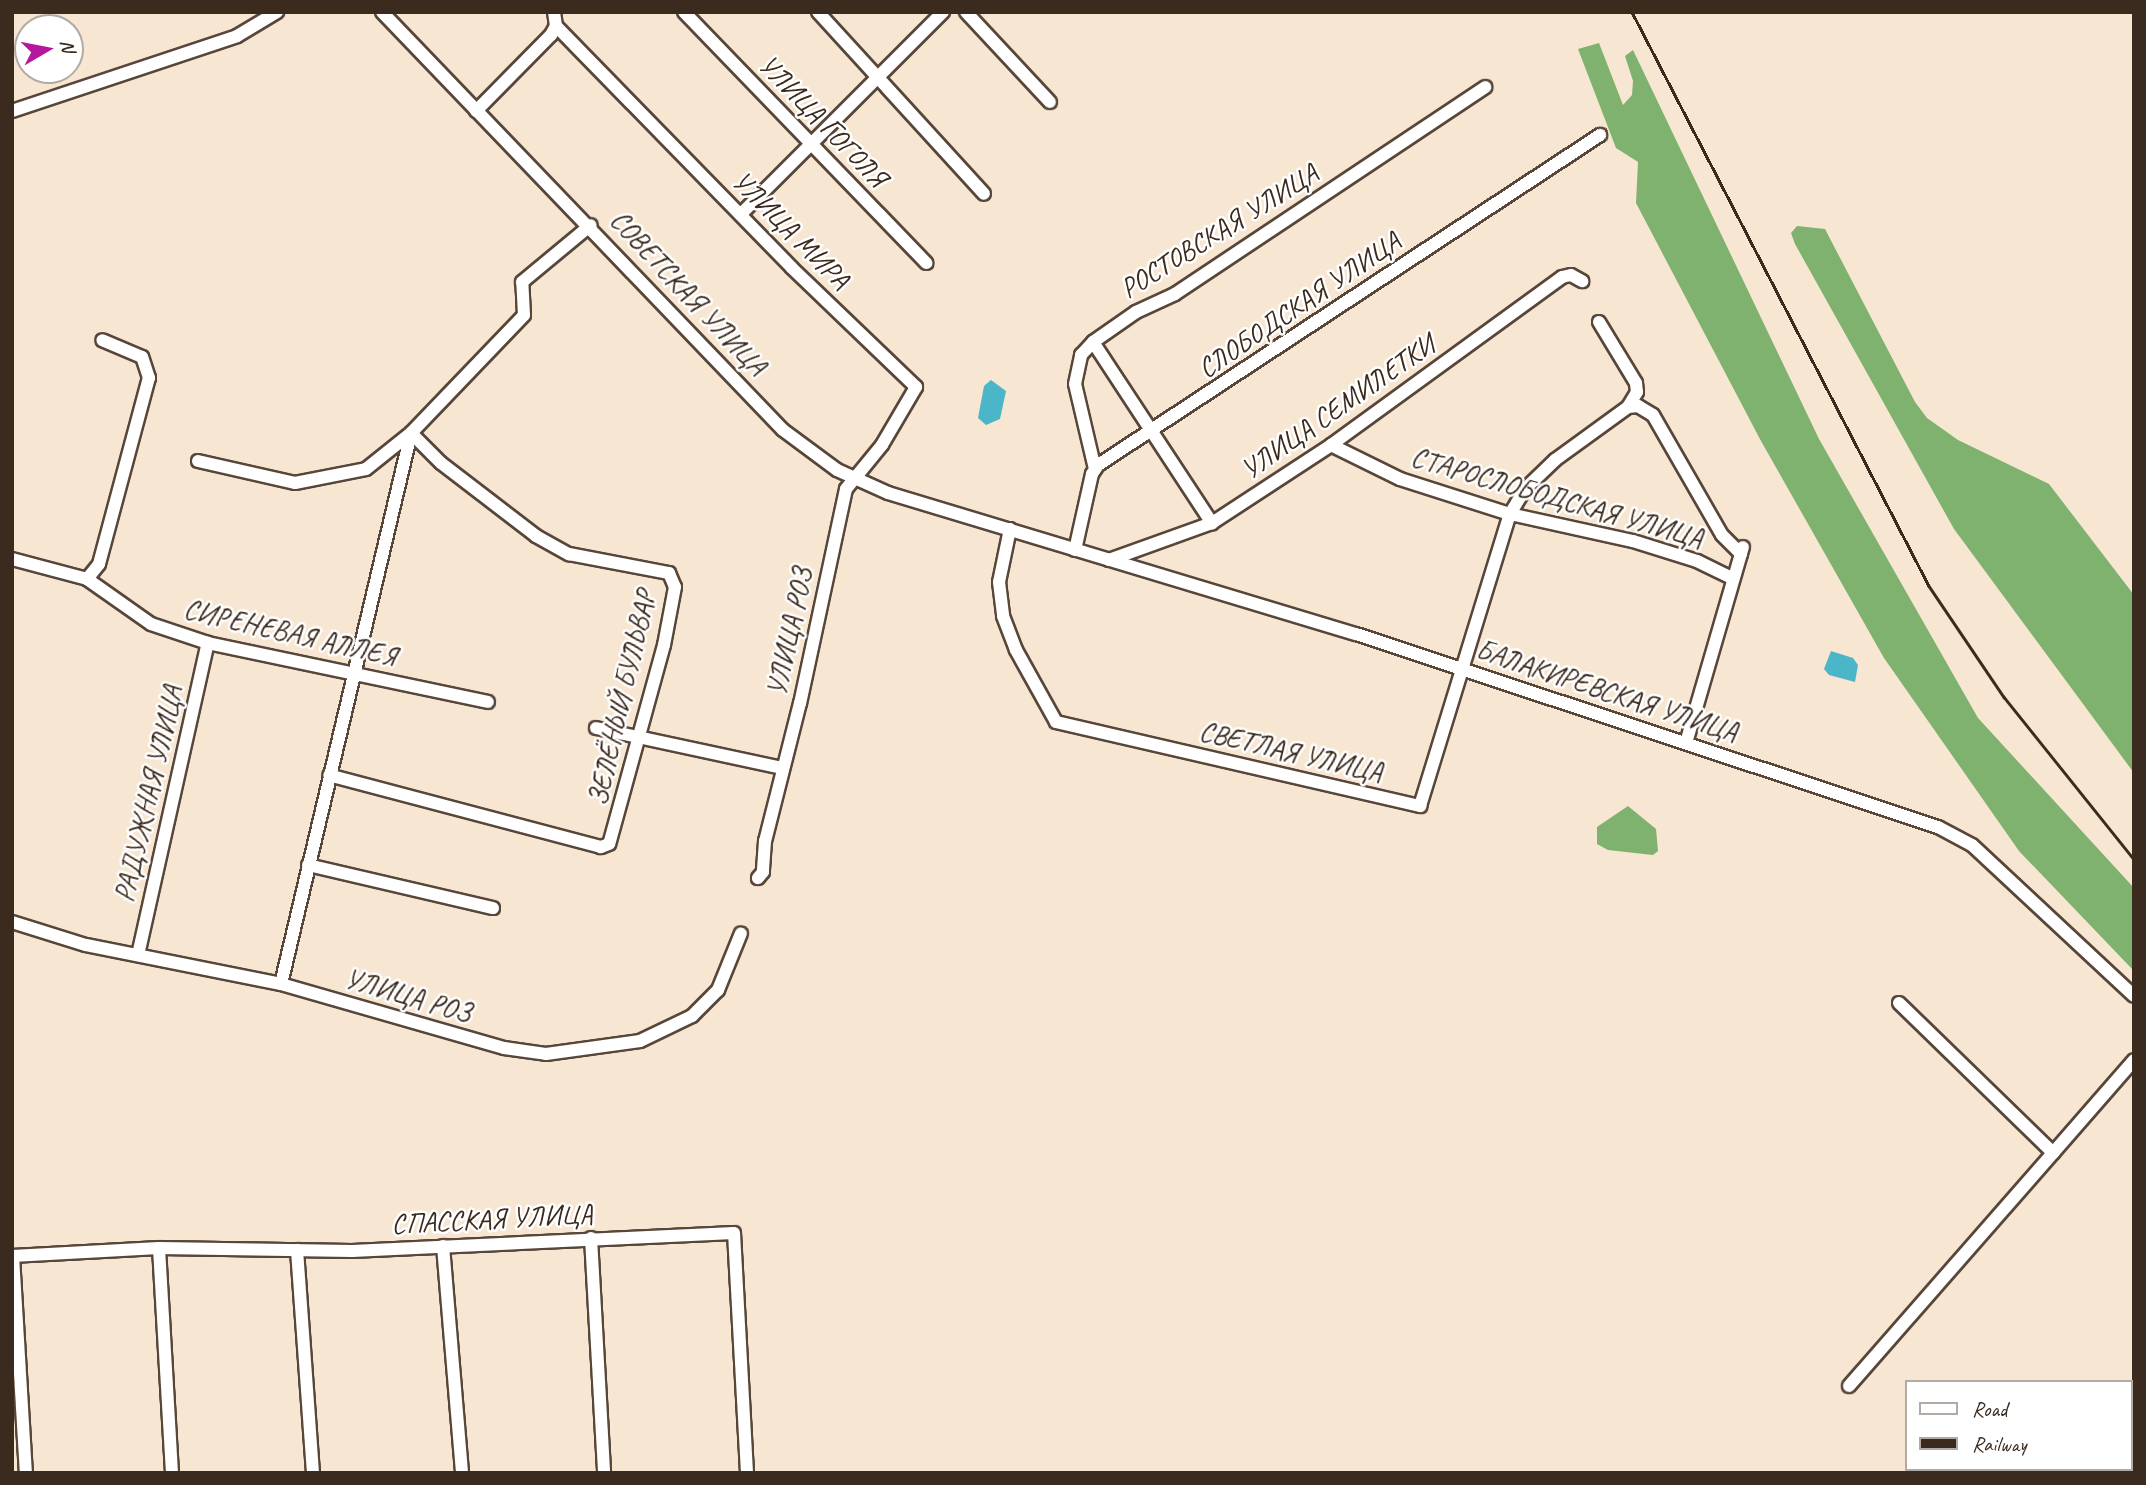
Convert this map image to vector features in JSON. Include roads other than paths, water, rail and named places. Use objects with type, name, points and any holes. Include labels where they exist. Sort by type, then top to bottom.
[{"type":"street","points":[[12,111],[236,36],[277,12]]},
{"type":"street","name":"СОВЕТСКАЯ УЛИЦА","points":[[382,12],[476,111],[591,225],[783,430],[854,478],[1010,529]]},
{"type":"street","points":[[476,111],[556,26],[554,12]]},
{"type":"street","name":"УЛИЦА ГОГОЛЯ","points":[[684,12],[926,264]]},
{"type":"street","points":[[818,12],[984,194]]},
{"type":"street","points":[[741,214],[813,146],[943,12]]},
{"type":"street","points":[[966,12],[1050,102]]},
{"type":"street","name":"УЛИЦА МИРА","points":[[556,26],[916,387],[882,445],[854,478]]},
{"type":"street","name":"РОСТОВСКАЯ УЛИЦА","points":[[1096,469],[1074,384],[1081,355],[1093,342],[1136,312],[1175,294],[1485,87]]},
{"type":"street","name":"СЛОБОДСКАЯ УЛИЦА","points":[[1096,469],[1600,135]]},
{"type":"street","points":[[198,461],[295,483],[366,469],[411,433],[524,314],[522,282],[591,225]]},
{"type":"street","name":"УЛИЦА СЕМИЛЕТКИ","points":[[1108,560],[1212,523],[1331,446],[1562,277],[1571,275],[1582,281]]},
{"type":"street","points":[[1599,322],[1636,383],[1637,392],[1628,407]]},
{"type":"street","points":[[88,579],[99,564],[149,377],[142,357],[102,340]]},
{"type":"street","points":[[1093,342],[1212,523]]},
{"type":"street","name":"СТАРОСЛОБОДСКАЯ УЛИЦА","points":[[1628,407],[1646,409],[1653,415],[1722,535],[1742,550],[1732,578],[1733,590],[1686,743]]},
{"type":"street","name":"СВЕТЛАЯ УЛИЦА","points":[[1010,529],[999,582],[1003,616],[1041,697],[1056,722],[1068,728],[1420,806],[1510,514],[1525,489],[1555,460],[1628,407]]},
{"type":"street","points":[[281,984],[351,675],[411,433]]},
{"type":"street","name":"ЗЕЛЁНЫЙ БУЛЬВАР","points":[[329,775],[601,847],[614,836],[639,738],[675,587],[669,573],[569,554],[536,536],[441,463],[411,433]]},
{"type":"street","name":"СТАРОСЛОБОДСКАЯ УЛИЦА","points":[[1331,446],[1365,466],[1510,514],[1633,541],[1697,561],[1732,578]]},
{"type":"street","points":[[1075,550],[1096,469]]},
{"type":"street","name":"УЛИЦА РОЗ","points":[[758,878],[763,872],[765,841],[846,489],[854,478]]},
{"type":"street","name":"БАЛАКИРЕВСКАЯ УЛИЦА","points":[[1010,529],[1462,668],[1938,827],[1972,845],[2134,996]]},
{"type":"street","name":"СИРЕНЕВАЯ АЛЛЕЯ","points":[[12,559],[88,579],[151,624],[208,643],[488,702]]},
{"type":"street","name":"РАДУЖНАЯ УЛИЦА","points":[[138,955],[208,643]]},
{"type":"street","points":[[596,728],[783,768]]},
{"type":"street","points":[[308,865],[494,908]]},
{"type":"street","name":"УЛИЦА РОЗ","points":[[12,922],[138,955],[281,984],[504,1048],[567,1054],[640,1041],[692,1016],[718,990],[741,933]]},
{"type":"street","points":[[1899,1003],[2053,1153]]},
{"type":"street","points":[[1849,1386],[2134,1060]]},
{"type":"street","name":"СПАССКАЯ УЛИЦА","points":[[13,1256],[159,1248],[297,1250],[443,1246],[734,1233],[747,1473]]},
{"type":"street","points":[[591,1238],[604,1473]]},
{"type":"street","points":[[443,1246],[461,1473]]},
{"type":"street","points":[[159,1248],[172,1473]]},
{"type":"street","points":[[297,1250],[313,1473]]},
{"type":"street","points":[[13,1256],[26,1473]]},
{"type":"water","points":[[991,380],[1006,391],[1000,419],[986,425],[978,418],[984,386]]},
{"type":"water","points":[[1831,651],[1853,658],[1858,665],[1855,682],[1829,675],[1824,669]]},
{"type":"railway","points":[[1632,12],[1929,586],[2004,697],[2134,859]]}]
